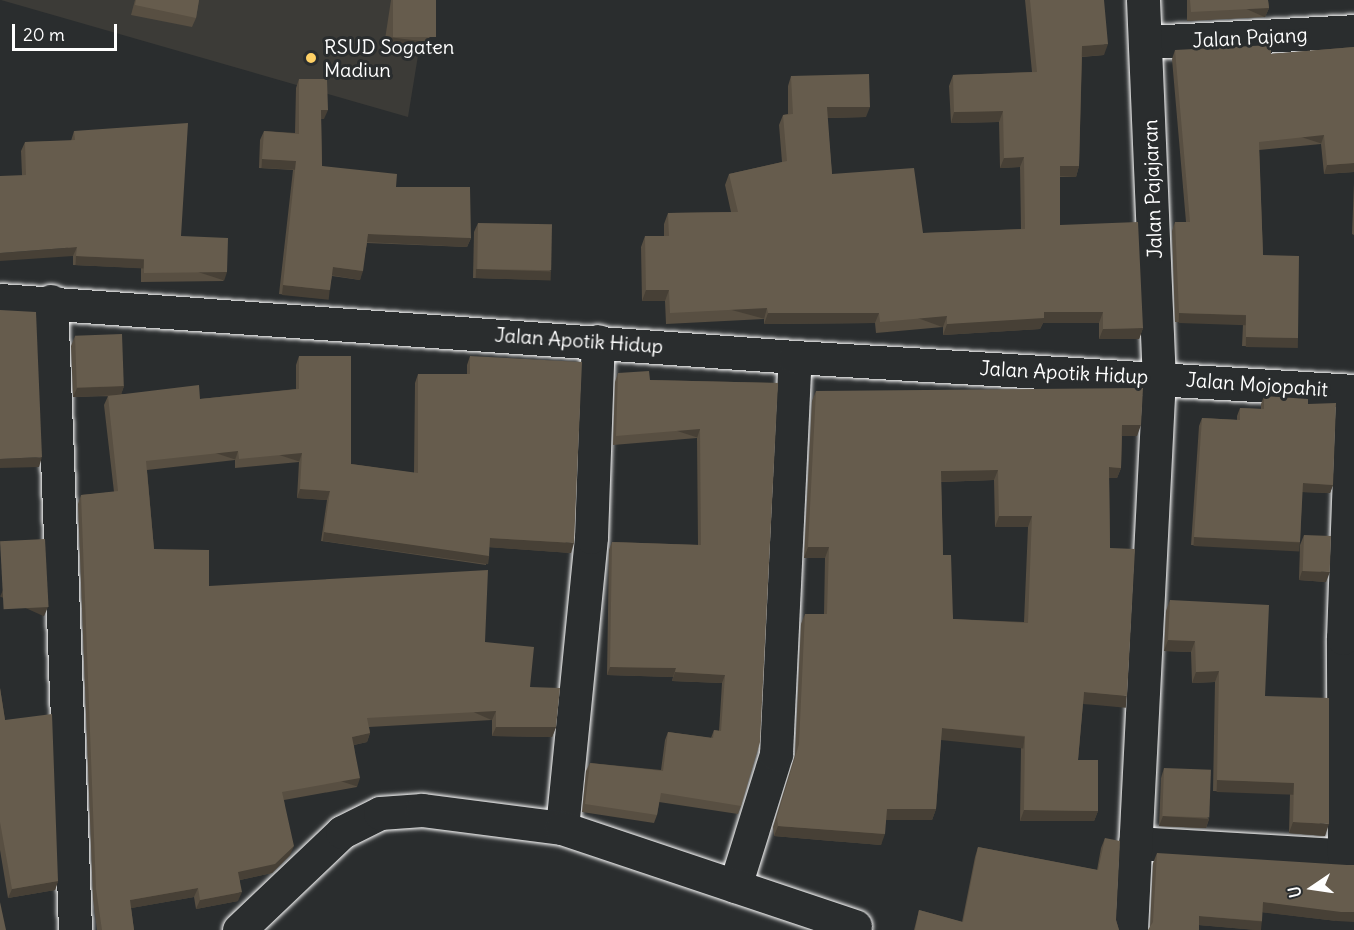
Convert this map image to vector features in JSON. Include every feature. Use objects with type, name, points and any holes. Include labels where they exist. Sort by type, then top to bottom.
[{"type":"street","name":"Jalan Pajajaran","points":[[1131,930],[1159,378],[1147,42],[1143,0]]},
{"type":"street","name":"Jalan Pajang","points":[[1147,42],[1354,31]]},
{"type":"street","name":"Jalan Apotik Hidup","points":[[0,300],[51,301],[795,357],[1159,378]]},
{"type":"street","points":[[51,301],[75,930]]},
{"type":"street","points":[[562,828],[591,537],[598,341]]},
{"type":"street","points":[[735,886],[776,754],[795,357]]},
{"type":"street","name":"Jalan Mojopahit","points":[[1159,378],[1353,391]]},
{"type":"street","points":[[1135,843],[1349,856],[1343,638],[1353,391]]},
{"type":"street","points":[[239,930],[342,832],[380,813],[422,810],[562,828],[855,926]]},
{"type":"shaded area","name":"RSUD Sogaten Madiun","points":[[1,0],[427,0],[408,117]]},
{"type":"building","points":[[136,0],[199,0],[196,18],[135,5]]},
{"type":"building","points":[[393,0],[436,0],[436,37],[393,37]]},
{"type":"building","points":[[1030,0],[1104,0],[1108,44],[1082,46],[1079,166],[1060,166],[1060,225],[1138,222],[1143,328],[1103,329],[1103,312],[1044,312],[1044,318],[947,324],[947,316],[880,322],[879,313],[768,313],[767,308],[670,313],[669,290],[646,290],[645,236],[669,236],[668,213],[738,212],[729,174],[787,161],[783,115],[793,114],[791,76],[869,74],[870,107],[827,107],[832,174],[914,168],[923,233],[1025,229],[1024,157],[1004,158],[1003,111],[954,112],[953,75],[1037,72]]},
{"type":"building","points":[[1190,0],[1268,0],[1269,8],[1191,12]]},
{"type":"building","points":[[1271,45],[1271,54],[1354,47],[1354,163],[1327,165],[1324,135],[1259,142],[1263,255],[1299,256],[1298,338],[1246,337],[1246,315],[1179,313],[1175,222],[1190,222],[1175,50]]},
{"type":"building","points":[[299,79],[327,79],[328,110],[321,110],[322,166],[397,174],[396,187],[470,187],[471,238],[368,234],[363,271],[333,267],[330,290],[283,285],[296,161],[262,159],[264,131],[299,134]]},
{"type":"building","points":[[188,123],[181,236],[228,238],[227,272],[144,273],[144,259],[76,256],[77,247],[0,253],[0,176],[26,175],[25,142],[75,140],[74,131]]},
{"type":"building","points":[[478,223],[552,224],[551,270],[477,269]]},
{"type":"building","points":[[0,310],[36,312],[42,457],[0,459]]},
{"type":"building","points":[[122,334],[124,386],[77,388],[75,336]]},
{"type":"building","points":[[299,356],[351,356],[351,464],[418,473],[418,374],[470,374],[470,356],[582,362],[574,543],[490,538],[489,556],[324,532],[330,491],[300,489],[302,453],[239,459],[238,451],[146,461],[154,549],[209,550],[209,586],[488,570],[485,642],[534,647],[530,687],[560,688],[556,727],[496,727],[496,711],[367,718],[370,733],[352,737],[360,778],[282,792],[294,846],[275,864],[238,872],[242,892],[200,900],[198,888],[130,900],[134,930],[102,930],[96,889],[81,495],[118,491],[108,396],[199,385],[200,399],[299,389]]},
{"type":"building","points":[[649,371],[650,380],[778,383],[760,742],[741,806],[661,793],[657,815],[585,804],[590,763],[663,771],[668,732],[713,738],[714,730],[721,731],[725,675],[675,672],[676,668],[610,667],[612,542],[701,545],[700,429],[616,436],[618,373]]},
{"type":"building","points":[[1143,388],[1141,425],[1122,425],[1121,468],[1109,467],[1110,548],[1135,549],[1127,696],[1084,692],[1078,760],[1098,760],[1098,811],[1024,810],[1025,736],[942,728],[936,809],[887,809],[885,834],[778,826],[777,817],[799,744],[805,614],[827,614],[829,547],[808,547],[816,391]],"holes":[[[998,470],[999,516],[1032,516],[1028,623],[953,619],[951,555],[943,555],[941,471]]]},
{"type":"building","points":[[1264,396],[1308,399],[1308,404],[1336,403],[1333,485],[1303,483],[1300,542],[1194,537],[1202,418],[1240,420],[1240,408],[1264,409]]},
{"type":"building","points":[[1304,535],[1331,536],[1330,572],[1303,571]]},
{"type":"building","points":[[45,539],[49,607],[4,609],[0,541]]},
{"type":"building","points":[[1170,600],[1269,605],[1265,696],[1329,698],[1329,824],[1293,822],[1294,783],[1217,780],[1219,671],[1196,672],[1195,641],[1168,640]]},
{"type":"building","points":[[0,688],[5,720],[52,714],[58,881],[12,889],[0,822]]},
{"type":"building","points":[[1164,768],[1211,770],[1209,818],[1162,816]]},
{"type":"building","points":[[1105,838],[1120,841],[1116,920],[1119,930],[915,930],[919,910],[963,922],[978,847],[1098,870]]},
{"type":"building","points":[[1157,853],[1354,865],[1354,912],[1263,902],[1262,921],[1199,916],[1199,930],[1148,930],[1153,922]]},
{"type":"building","points":[[0,902],[6,930],[0,930]]},
{"type":"place","name":"RSUD Sogaten Madiun","points":[[311,58]]}]
